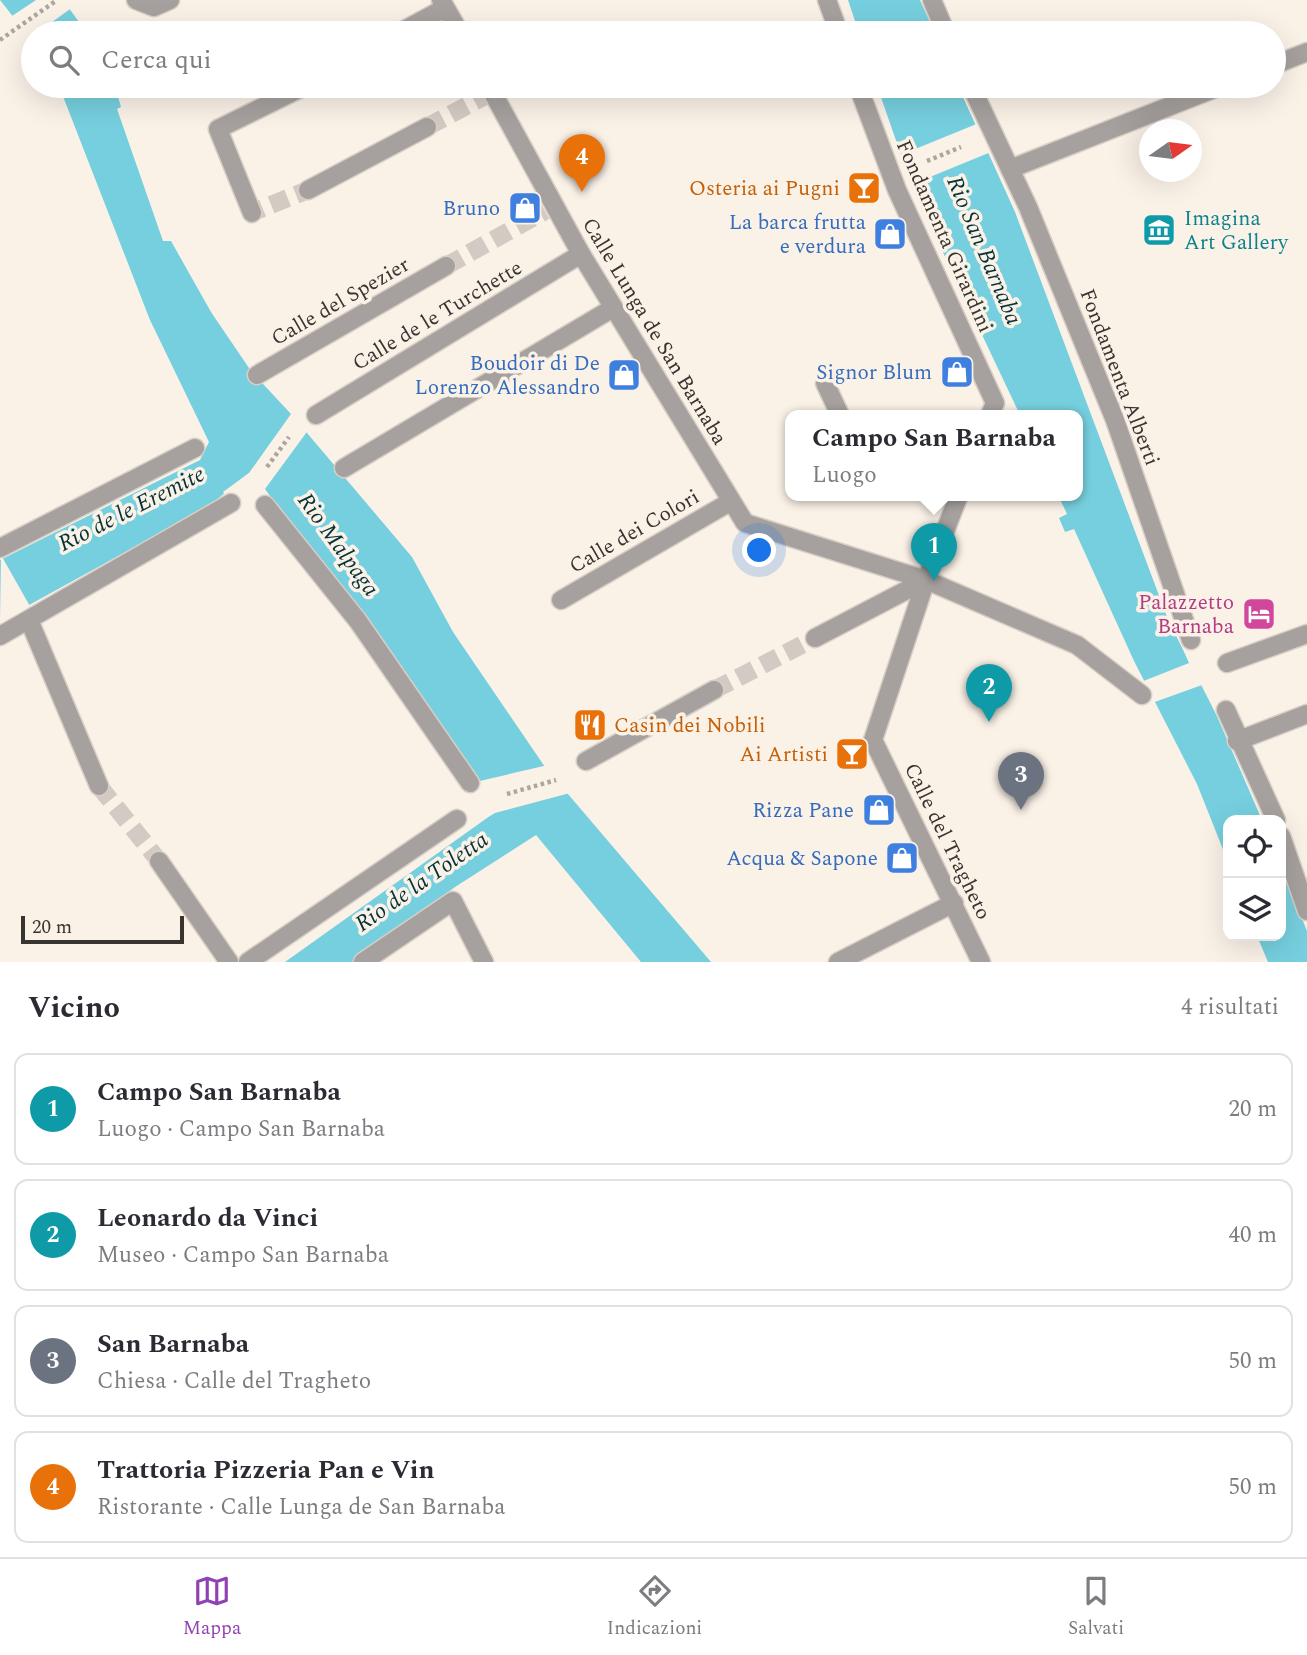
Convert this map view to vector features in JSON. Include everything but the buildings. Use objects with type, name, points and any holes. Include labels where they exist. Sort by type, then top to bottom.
[{"type":"street","points":[[136,0],[162,3]]},
{"type":"street","points":[[827,0],[835,21]]},
{"type":"street","points":[[932,0],[941,21]]},
{"type":"street","points":[[417,21],[443,4],[453,21]]},
{"type":"street","points":[[1286,60],[1307,52]]},
{"type":"street","points":[[251,213],[218,129],[281,98]]},
{"type":"street","name":"Calle Lunga de San Barnaba","points":[[492,98],[550,208],[581,254],[730,502],[746,523],[926,580]]},
{"type":"street","name":"Fondamenta Girardini","points":[[862,98],[897,190],[993,409]]},
{"type":"street","name":"Fondamenta Alberti","points":[[977,98],[1010,169],[1115,419],[1191,640]]},
{"type":"street","points":[[1010,169],[1190,98]]},
{"type":"street","points":[[308,190],[427,127]]},
{"type":"street","name":"Calle de le Turchette","points":[[316,415],[581,254]]},
{"type":"street","name":"Calle del Spezier","points":[[257,375],[446,266]]},
{"type":"street","points":[[344,468],[613,308]]},
{"type":"street","points":[[825,383],[838,410]]},
{"type":"street","points":[[0,548],[194,448]]},
{"type":"street","points":[[814,638],[926,580],[957,501]]},
{"type":"street","name":"Calle dei Colori","points":[[561,600],[730,502]]},
{"type":"street","points":[[0,636],[231,503]]},
{"type":"street","points":[[265,505],[358,621],[470,783]]},
{"type":"street","points":[[926,580],[1077,645],[1142,695]]},
{"type":"street","name":"Calle del Tragheto","points":[[926,580],[873,740],[981,962]]},
{"type":"street","points":[[29,620],[99,786]]},
{"type":"street","points":[[1227,663],[1307,634]]},
{"type":"street","points":[[586,761],[714,690]]},
{"type":"street","points":[[1226,710],[1244,738],[1275,810]]},
{"type":"street","points":[[1244,738],[1304,715]]},
{"type":"street","points":[[248,962],[457,819]]},
{"type":"street","points":[[1286,850],[1307,911]]},
{"type":"street","points":[[159,861],[229,962]]},
{"type":"street","points":[[363,962],[453,901],[484,962]]},
{"type":"street","points":[[838,962],[954,903]]},
{"type":"path","points":[[27,21],[57,0]]},
{"type":"path","points":[[0,40],[21,25]]},
{"type":"path","points":[[923,162],[970,143]]},
{"type":"path","points":[[259,477],[290,436]]},
{"type":"path","points":[[522,790],[559,779]]},
{"type":"water","points":[[0,0],[63,0],[78,21],[21,21],[21,27]]},
{"type":"water","points":[[848,0],[920,0],[930,21],[855,21]]},
{"type":"water","points":[[64,98],[118,98],[121,107],[117,109],[163,241],[171,241],[211,312],[251,371],[291,414],[412,557],[453,632],[545,767],[711,962],[641,962],[536,835],[455,887],[355,962],[285,962],[494,813],[249,473],[209,506],[0,621],[0,560],[200,460],[209,442],[150,320]]},
{"type":"water","name":"Rio San Barnaba","points":[[881,98],[963,98],[1015,212],[1169,622],[1216,714],[1260,815],[1223,815],[1223,849],[1197,784],[1134,661],[1074,529],[1065,532],[1059,518],[1067,514],[1061,501],[1083,501],[1083,410],[1018,410],[913,189]]},
{"type":"water","points":[[1286,878],[1307,931],[1307,962],[1268,962],[1259,941],[1286,941]]},
{"type":"pier","points":[[36,0],[68,0],[73,7],[53,21],[21,21],[21,33],[9,18]]},
{"type":"pier","points":[[979,123],[991,152],[908,186],[898,156]]},
{"type":"pier","points":[[291,414],[298,416],[309,429],[265,489],[273,500],[269,503],[249,478],[226,496],[223,492],[249,473]]},
{"type":"pier","points":[[1,555],[31,608],[2,624],[0,620]]},
{"type":"pier","points":[[1184,644],[1220,713],[1216,714],[1202,685],[1152,703],[1141,682],[1189,663],[1181,645]]},
{"type":"pier","points":[[548,765],[570,793],[495,813],[465,830],[490,812],[471,783]]},
{"type":"tunnel","points":[[427,127],[481,98]]},
{"type":"tunnel","points":[[246,215],[308,190]]},
{"type":"tunnel","points":[[446,266],[545,211]]},
{"type":"tunnel","points":[[714,690],[815,638]]},
{"type":"tunnel","points":[[99,786],[159,861]]},
{"type":"place","name":"Osteria ai Pugni","points":[[864,188]]},
{"type":"place","name":"Trattoria Pizzeria Pan e Vin","points":[[582,192]]},
{"type":"place","name":"Bruno","points":[[525,208]]},
{"type":"place","name":"Imagina Art Gallery","points":[[1159,230]]},
{"type":"place","name":"La barca frutta e verdura","points":[[890,234]]},
{"type":"place","name":"Signor Blum","points":[[957,372]]},
{"type":"place","name":"Boudoir di De Lorenzo Alessandro","points":[[624,375]]},
{"type":"place","name":"Campo San Barnaba","points":[[934,581]]},
{"type":"place","name":"Palazzetto Barnaba","points":[[1259,614]]},
{"type":"place","name":"Leonardo da Vinci","points":[[989,722]]},
{"type":"place","name":"Casin dei Nobili","points":[[590,725]]},
{"type":"place","name":"Ai Artisti","points":[[852,754]]},
{"type":"place","name":"Rizza Pane","points":[[879,810]]},
{"type":"place","name":"San Barnaba","points":[[1021,810]]},
{"type":"place","name":"Acqua & Sapone","points":[[902,858]]},
{"type":"water label","name":"Rio de le Eremite","points":[[131,508]]},
{"type":"water label","name":"Rio Malpaga","points":[[339,544]]},
{"type":"water label","name":"Rio de la Toletta","points":[[421,881]]}]
